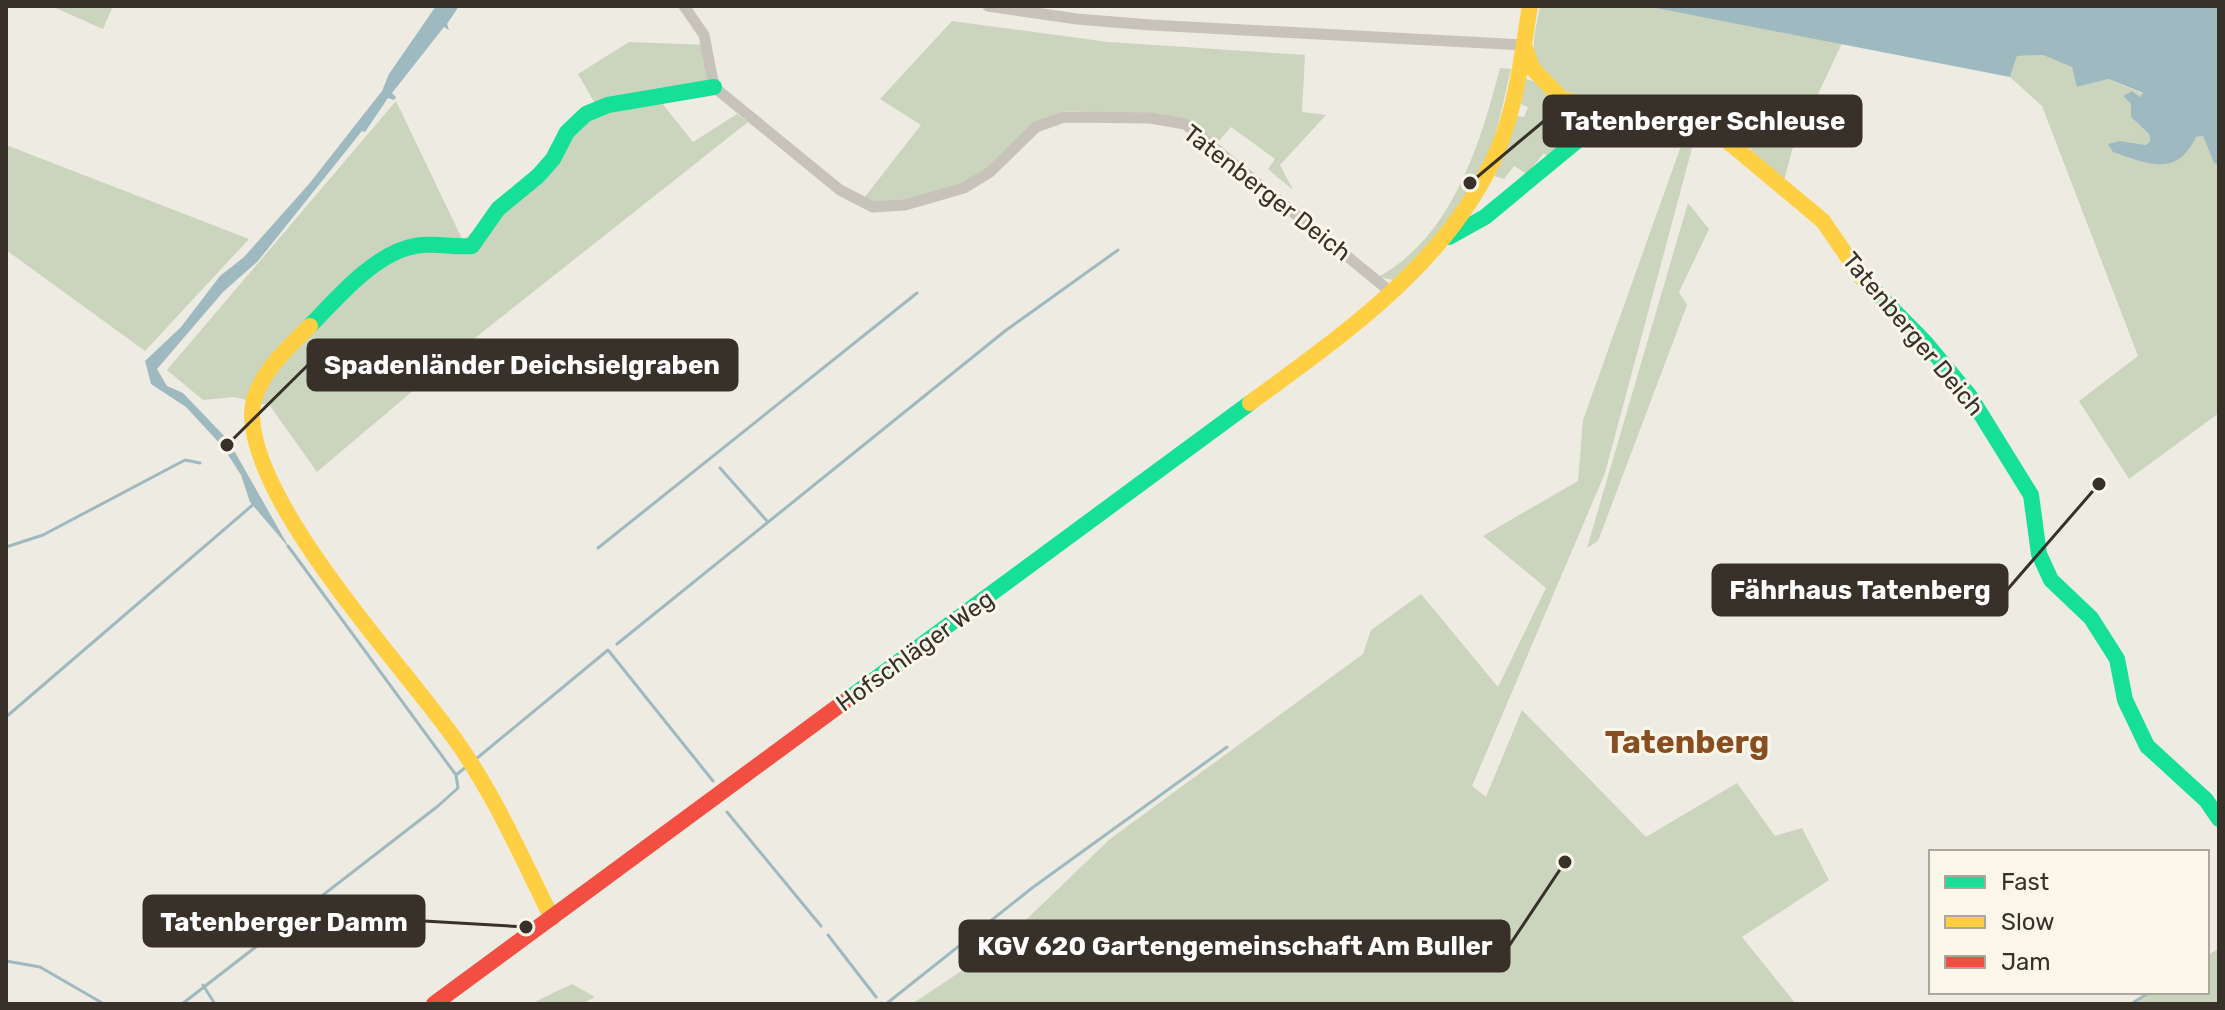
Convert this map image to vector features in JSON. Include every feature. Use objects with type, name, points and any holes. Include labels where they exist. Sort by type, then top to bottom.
[{"type":"street","points":[[552,918],[483,782],[290,516],[262,465],[252,419],[255,395],[273,367],[326,308],[377,267],[411,246],[456,249],[472,246],[498,209],[545,167],[567,132],[586,114],[608,105],[714,87],[704,35],[684,6]]},
{"type":"street","points":[[988,6],[1077,19],[1151,25],[1524,45]]},
{"type":"street","points":[[1443,240],[1464,213],[1498,150],[1519,77],[1530,6]]},
{"type":"street","name":"Tatenberger Deich","points":[[1524,45],[1532,68],[1552,92],[1576,105],[1688,123],[1719,134],[1823,221],[1870,289],[1925,342],[1969,395],[2031,495],[2039,554],[2047,573],[2091,618],[2117,659],[2125,700],[2147,746],[2206,800],[2219,819]]},
{"type":"street","name":"Tatenberger Deich","points":[[714,87],[840,190],[873,207],[905,205],[964,188],[990,172],[1036,127],[1064,117],[1150,118],[1185,124],[1392,293]]},
{"type":"street","points":[[1443,240],[1485,217],[1595,126],[1606,111]]},
{"type":"street","name":"Hofschläger Weg","points":[[434,1004],[1247,406],[1392,293],[1443,240]]},
{"type":"green space","points":[[51,6],[112,6],[112,8],[103,29]]},
{"type":"green space","points":[[1540,6],[1646,6],[1842,43],[1792,150],[1784,181],[1717,123],[1687,114],[1606,104],[1558,87],[1542,71],[1534,49]]},
{"type":"green space","points":[[952,21],[1108,42],[1305,55],[1302,112],[1326,115],[1280,165],[1293,190],[1268,169],[1275,159],[1231,127],[1216,144],[1153,115],[1066,111],[1033,125],[987,169],[961,184],[905,200],[871,203],[864,198],[921,125],[880,99]]},
{"type":"green space","points":[[629,42],[708,45],[720,84],[661,102],[693,142],[737,114],[748,122],[480,334],[317,472],[270,406],[234,397],[203,400],[167,370],[396,101],[463,241],[522,183],[583,113],[597,107],[578,74]]},
{"type":"green space","points":[[2043,55],[2073,67],[2078,87],[2109,79],[2143,94],[2140,97],[2132,91],[2123,96],[2131,104],[2131,117],[2149,134],[2150,141],[2146,145],[2120,141],[2113,152],[2203,136],[2214,162],[2219,165],[2219,413],[2129,479],[2079,401],[2138,356],[2042,106],[2010,77],[2017,56]]},
{"type":"green space","points":[[1500,68],[1511,69],[1501,114],[1486,161],[1465,199],[1438,233],[1393,280],[1378,277],[1404,260],[1444,214],[1472,157]]},
{"type":"green space","points":[[1526,79],[1535,82],[1555,102],[1554,122],[1573,135],[1548,157],[1544,153],[1527,174],[1514,166],[1504,179],[1494,176],[1517,116],[1524,117],[1528,107],[1521,104]]},
{"type":"green space","points":[[1686,132],[1695,137],[1605,473],[1472,786],[1486,797],[1522,710],[1646,837],[1737,783],[1775,836],[1802,828],[1829,880],[1742,937],[1796,1004],[912,1004],[1000,945],[1110,839],[1363,654],[1371,630],[1421,594],[1498,687],[1546,588],[1483,536],[1578,481],[1583,420]]},
{"type":"green space","points":[[6,145],[249,239],[145,351],[6,250]]},
{"type":"green space","points":[[1688,203],[1709,229],[1679,292],[1687,305],[1598,541],[1587,548]]},
{"type":"green space","points":[[2219,948],[2219,1004],[2131,1004],[2147,994],[2209,994],[2209,955]]},
{"type":"green space","points":[[572,984],[595,997],[582,1004],[530,1004]]},
{"type":"water","points":[[436,6],[459,6],[447,24],[449,30],[444,27],[392,93],[396,97],[394,100],[388,98],[365,132],[362,131],[258,261],[223,292],[157,369],[167,386],[183,393],[228,440],[290,549],[250,502],[241,475],[223,447],[186,407],[151,384],[145,361],[181,327],[220,276],[244,257],[309,184],[382,91],[389,74]]},
{"type":"water","points":[[1646,6],[2219,6],[2219,165],[2214,163],[2203,136],[2196,137],[2180,158],[2170,163],[2150,163],[2113,152],[2108,144],[2120,141],[2146,145],[2150,141],[2149,134],[2131,117],[2131,104],[2123,96],[2132,91],[2140,97],[2143,93],[2109,79],[2077,87],[2072,67],[2043,55],[2017,56],[2010,77]]},
{"type":"waterway","points":[[617,644],[1005,331],[1118,250]]},
{"type":"waterway","points":[[598,548],[917,293]]},
{"type":"waterway","points":[[6,547],[43,535],[185,460],[200,463]]},
{"type":"waterway","points":[[720,468],[768,522]]},
{"type":"waterway","points":[[6,717],[255,503]]},
{"type":"waterway","points":[[288,546],[456,775]]},
{"type":"waterway","points":[[476,759],[608,650],[713,781]]},
{"type":"waterway","points":[[886,1004],[1032,888],[1227,747]]},
{"type":"waterway","points":[[182,1004],[438,806],[458,788],[456,775],[466,767]]},
{"type":"waterway","points":[[727,812],[821,926]]},
{"type":"waterway","points":[[828,935],[876,997]]},
{"type":"waterway","points":[[6,961],[40,967],[104,1004]]},
{"type":"waterway","points":[[203,985],[215,1004]]},
{"type":"waterway","points":[[2131,1004],[2147,994]]},
{"type":"traffic: fast","points":[[310,326],[371,267],[400,250],[422,245],[472,246],[498,209],[538,176],[553,159],[567,132],[586,114],[608,105],[714,87]]},
{"type":"traffic: fast","points":[[1449,237],[1485,217],[1595,126],[1606,111]]},
{"type":"traffic: fast","points":[[1862,278],[1925,342],[1969,395],[2031,495],[2039,554],[2051,580],[2091,618],[2117,659],[2125,700],[2147,746],[2206,800],[2219,819]]},
{"type":"traffic: fast","points":[[844,702],[1250,403]]},
{"type":"traffic: slow","points":[[1250,403],[1358,322],[1424,260],[1453,226],[1478,189],[1505,132],[1518,79],[1530,6]]},
{"type":"traffic: slow","points":[[1526,50],[1532,68],[1562,99],[1620,114],[1688,123],[1719,134],[1823,221],[1862,278]]},
{"type":"traffic: slow","points":[[310,326],[272,366],[257,390],[252,416],[259,454],[278,495],[335,585],[433,709],[471,763],[508,828],[552,918]]},
{"type":"traffic: jam","points":[[434,1004],[844,702]]},
{"type":"place","name":"Tatenberger Schleuse","points":[[1470,183]]},
{"type":"place","name":"Spadenländer Deichsielgraben","points":[[227,445]]},
{"type":"place","name":"Fährhaus Tatenberg","points":[[2099,484]]},
{"type":"place","name":"KGV 620 Gartengemeinschaft Am Buller","points":[[1565,862]]},
{"type":"place","name":"Tatenberger Damm","points":[[526,927]]},
{"type":"district","name":"Tatenberg","points":[[1687,742]]}]
